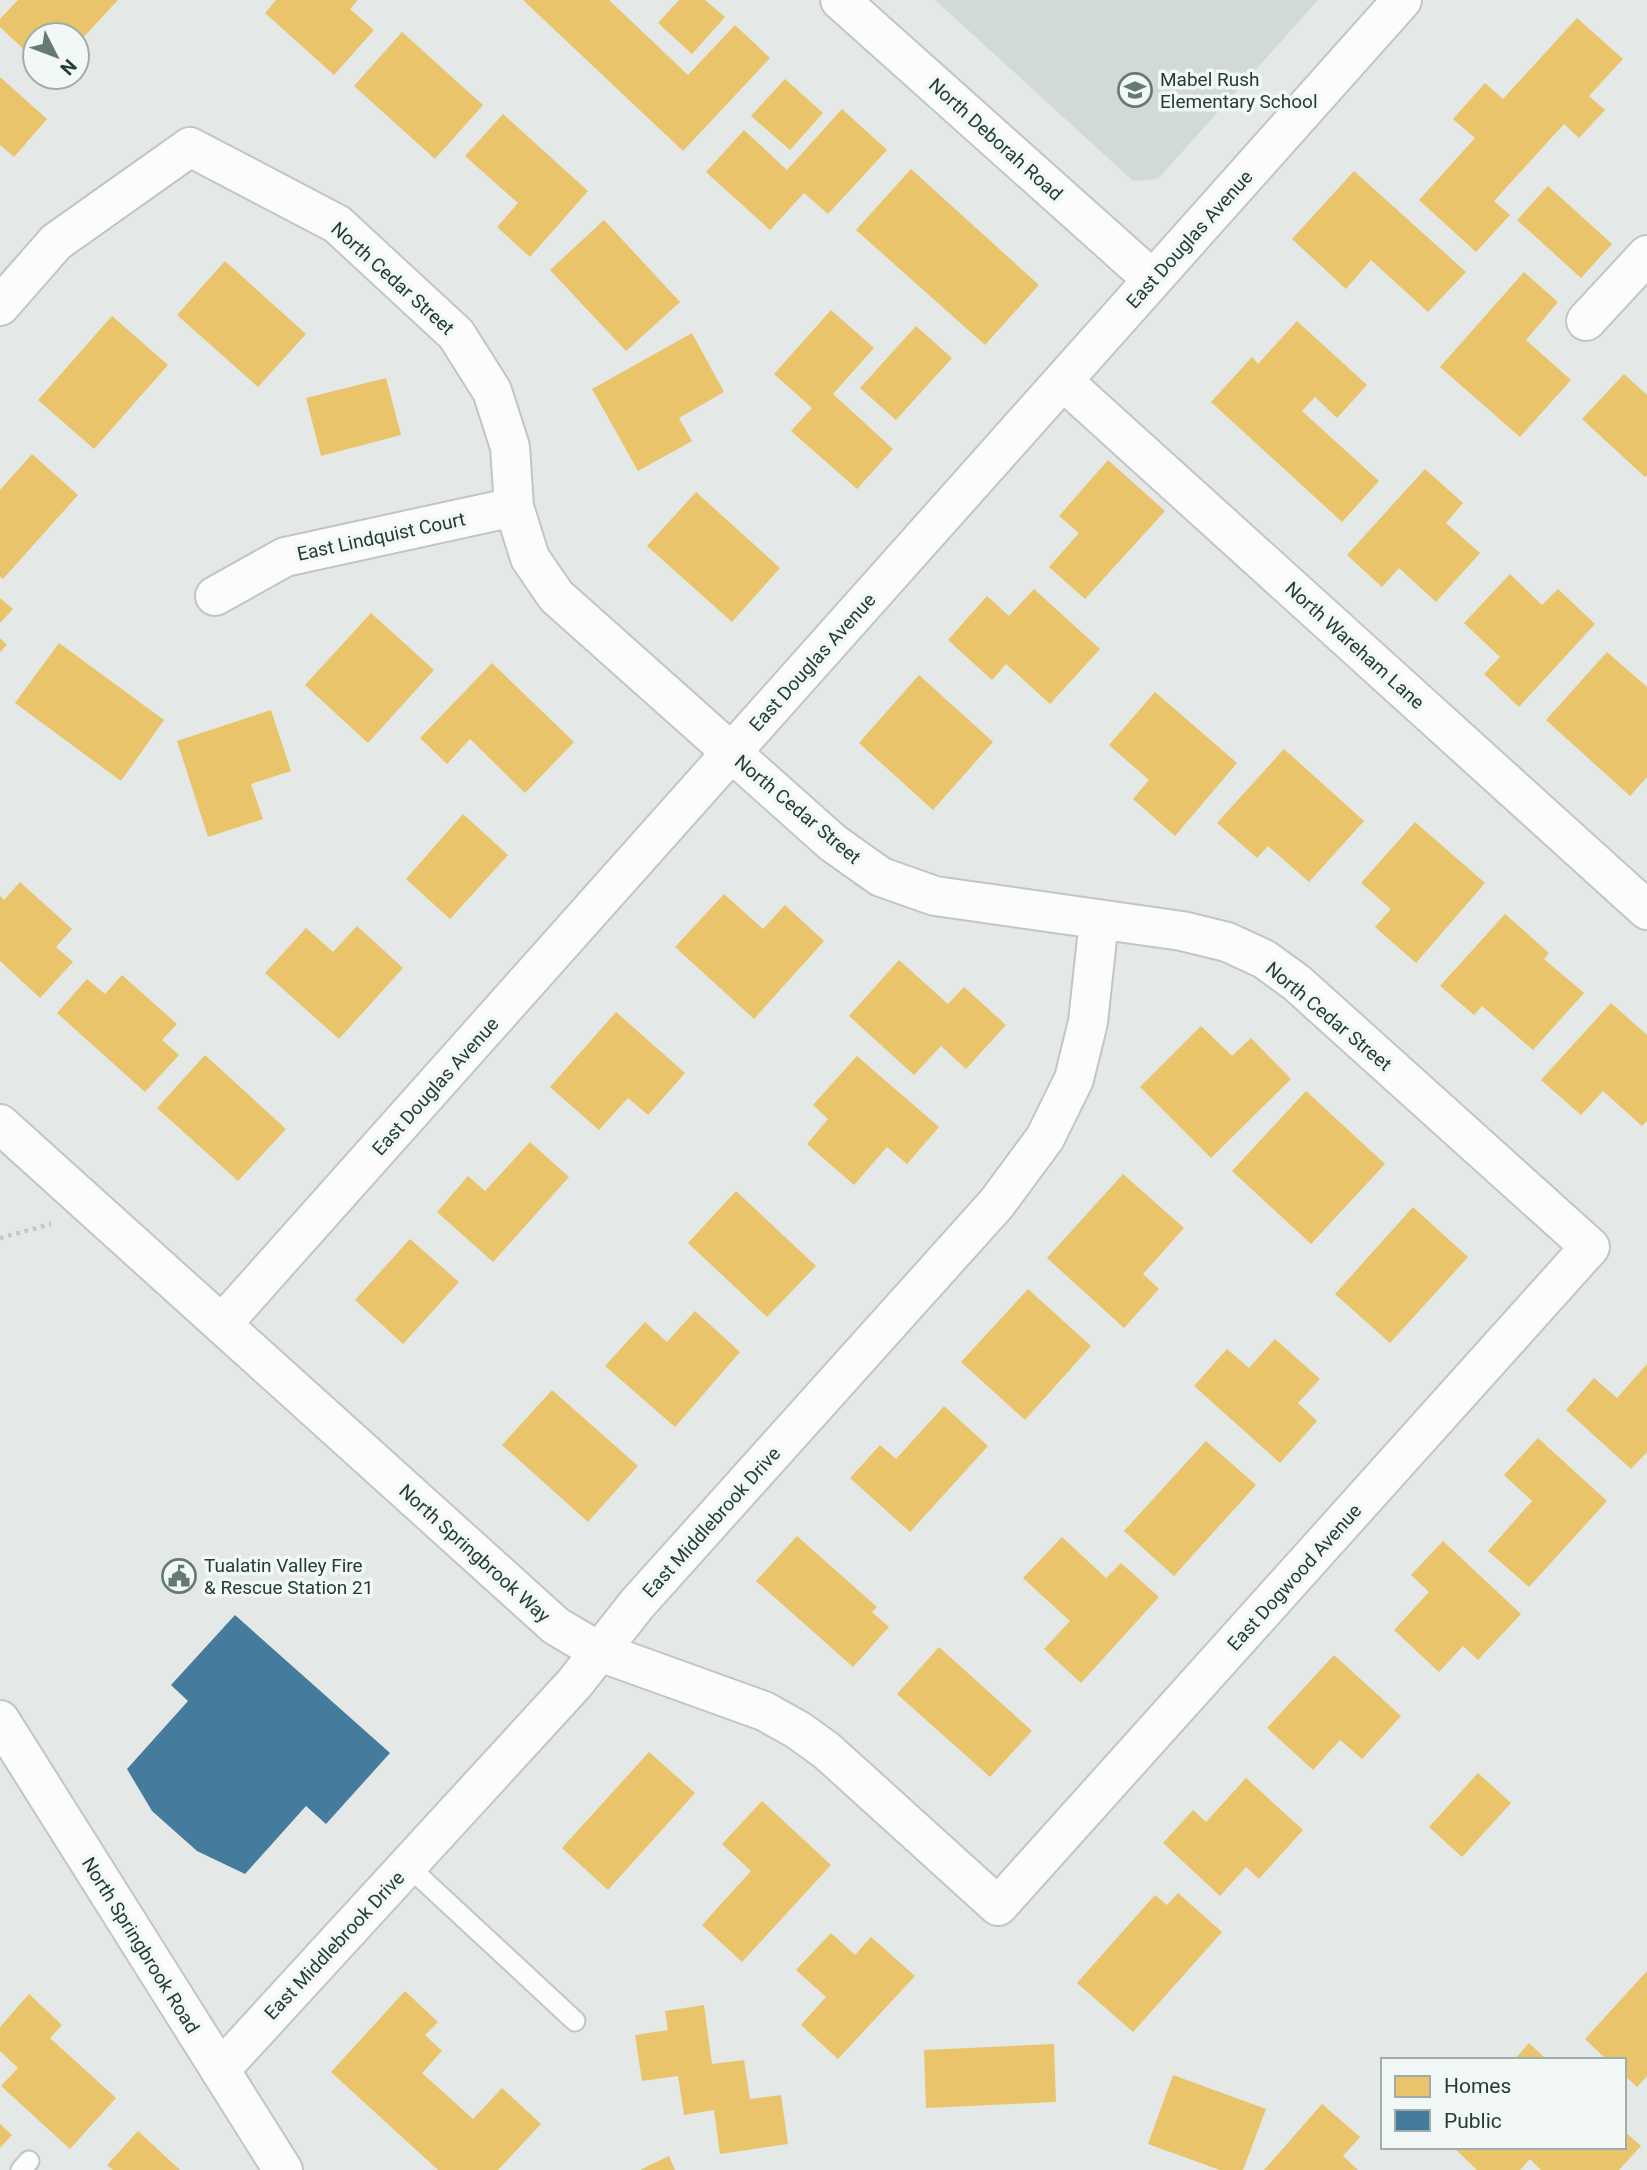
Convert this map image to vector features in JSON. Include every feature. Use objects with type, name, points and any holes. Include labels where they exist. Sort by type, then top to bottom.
[{"type":"street","name":"North Deborah Road","points":[[840,0],[1152,279]]},
{"type":"street","name":"East Douglas Avenue","points":[[222,1324],[1402,0]]},
{"type":"street","name":"North Cedar Street","points":[[0,306],[56,242],[190,147],[338,224],[456,334],[492,390],[510,447],[514,507],[530,558],[556,596],[833,843],[881,877],[935,895],[1182,931],[1227,942],[1264,959],[1297,983],[1590,1247]]},
{"type":"street","points":[[1586,321],[1647,255]]},
{"type":"street","name":"North Wareham Lane","points":[[1063,381],[1647,909]]},
{"type":"street","name":"East Lindquist Court","points":[[215,596],[285,557],[514,507]]},
{"type":"street","name":"East Middlebrook Drive","points":[[219,2070],[567,1692],[644,1596],[997,1203],[1045,1138],[1074,1079],[1088,1021],[1099,920]]},
{"type":"street","name":"North Springbrook Way","points":[[0,1124],[556,1626],[600,1652],[764,1711],[798,1730],[827,1751],[998,1906]]},
{"type":"street","name":"East Dogwood Avenue","points":[[998,1906],[1590,1247]]},
{"type":"street","name":"North Springbrook Road","points":[[0,1720],[283,2170]]},
{"type":"lane","points":[[407,1865],[575,2021]]},
{"type":"path","points":[[0,1238],[48,1226],[57,1219]]},
{"type":"shaded area","name":"Mabel Rush Elementary School","points":[[935,0],[1318,0],[1158,179],[1133,181]]},
{"type":"building: Homes","points":[[18,0],[118,0],[91,29],[91,21],[21,21],[21,47],[0,27],[0,19]]},
{"type":"building: Homes","points":[[276,0],[358,0],[350,9],[374,30],[334,75],[265,13]]},
{"type":"building: Homes","points":[[523,0],[609,0],[688,75],[735,25],[770,58],[683,151]]},
{"type":"building: Homes","points":[[679,0],[705,0],[725,17],[692,54],[658,23]]},
{"type":"building: Homes","points":[[1577,18],[1623,59],[1589,96],[1605,110],[1579,138],[1564,124],[1494,201],[1510,215],[1476,252],[1419,200],[1475,138],[1453,119],[1485,83],[1503,99]]},
{"type":"building: Homes","points":[[402,32],[483,105],[435,159],[354,86]]},
{"type":"building: Homes","points":[[0,77],[47,119],[14,157],[0,145]]},
{"type":"building: Homes","points":[[785,79],[823,113],[790,150],[751,116]]},
{"type":"building: Homes","points":[[842,109],[887,150],[828,214],[804,193],[770,230],[706,172],[744,130],[787,170]]},
{"type":"building: Homes","points":[[503,114],[588,191],[530,257],[497,227],[518,203],[465,156]]},
{"type":"building: Homes","points":[[911,169],[1039,285],[985,345],[856,230]]},
{"type":"building: Homes","points":[[1354,171],[1466,272],[1428,312],[1371,260],[1346,289],[1292,239]]},
{"type":"building: Homes","points":[[1548,186],[1612,244],[1581,278],[1517,220]]},
{"type":"building: Homes","points":[[604,220],[680,302],[626,351],[550,270]]},
{"type":"building: Homes","points":[[225,261],[306,334],[258,387],[177,315]]},
{"type":"building: Homes","points":[[1524,272],[1558,302],[1526,340],[1571,380],[1520,437],[1440,367]]},
{"type":"building: Homes","points":[[831,310],[874,348],[833,394],[893,449],[857,489],[791,431],[812,408],[774,374]]},
{"type":"building: Homes","points":[[112,316],[168,365],[94,449],[38,400]]},
{"type":"building: Homes","points":[[1297,321],[1367,385],[1337,418],[1315,397],[1302,411],[1379,481],[1342,522],[1211,402],[1252,357],[1258,364]]},
{"type":"building: Homes","points":[[916,326],[952,358],[896,420],[860,388]]},
{"type":"building: Homes","points":[[692,333],[724,392],[679,418],[692,441],[638,471],[592,389]]},
{"type":"building: Homes","points":[[1624,374],[1647,395],[1645,477],[1582,419]]},
{"type":"building: Homes","points":[[386,378],[401,435],[321,456],[306,398]]},
{"type":"building: Homes","points":[[32,454],[78,495],[3,579],[0,577],[0,490]]},
{"type":"building: Homes","points":[[1108,460],[1165,511],[1085,599],[1049,567],[1079,533],[1059,516]]},
{"type":"building: Homes","points":[[1425,469],[1463,503],[1446,523],[1480,553],[1436,602],[1399,568],[1382,587],[1347,555]]},
{"type":"building: Homes","points":[[696,492],[780,568],[732,622],[647,546]]},
{"type":"building: Homes","points":[[1510,574],[1542,605],[1558,589],[1595,624],[1519,707],[1484,674],[1500,657],[1464,623]]},
{"type":"building: Homes","points":[[1034,589],[1100,649],[1050,704],[1006,664],[992,680],[948,640],[987,596],[1009,616]]},
{"type":"building: Homes","points":[[0,598],[13,609],[0,623]]},
{"type":"building: Homes","points":[[371,613],[434,670],[368,743],[305,685]]},
{"type":"building: Homes","points":[[0,638],[7,645],[0,652]]},
{"type":"building: Homes","points":[[59,643],[164,720],[121,781],[15,703]]},
{"type":"building: Homes","points":[[1607,652],[1647,687],[1647,777],[1630,796],[1546,720]]},
{"type":"building: Homes","points":[[492,663],[574,742],[525,793],[470,739],[447,764],[420,738]]},
{"type":"building: Homes","points":[[919,675],[993,742],[933,810],[859,743]]},
{"type":"building: Homes","points":[[1155,692],[1237,763],[1175,836],[1133,799],[1149,780],[1109,745]]},
{"type":"building: Homes","points":[[271,710],[291,771],[251,784],[263,819],[208,837],[177,741]]},
{"type":"building: Homes","points":[[1284,749],[1364,821],[1309,882],[1268,846],[1257,858],[1217,823]]},
{"type":"building: Homes","points":[[463,814],[508,855],[450,919],[406,879]]},
{"type":"building: Homes","points":[[1415,822],[1485,883],[1416,963],[1375,927],[1391,909],[1361,883]]},
{"type":"building: Homes","points":[[20,882],[72,929],[56,947],[73,962],[40,998],[0,961],[0,896],[4,900]]},
{"type":"building: Homes","points":[[724,894],[763,929],[785,905],[824,941],[754,1019],[675,947]]},
{"type":"building: Homes","points":[[1505,914],[1549,953],[1544,959],[1584,993],[1533,1050],[1482,1006],[1474,1015],[1440,986]]},
{"type":"building: Homes","points":[[357,926],[403,968],[339,1039],[265,973],[306,928],[333,952]]},
{"type":"building: Homes","points":[[899,960],[948,1004],[964,987],[1006,1025],[966,1069],[941,1046],[914,1075],[849,1016]]},
{"type":"building: Homes","points":[[122,975],[177,1024],[162,1040],[179,1055],[145,1092],[57,1013],[87,979],[105,994]]},
{"type":"building: Homes","points":[[1611,1003],[1647,1035],[1647,1121],[1642,1126],[1603,1091],[1581,1115],[1541,1080]]},
{"type":"building: Homes","points":[[616,1012],[685,1073],[648,1115],[628,1098],[599,1130],[550,1087]]},
{"type":"building: Homes","points":[[1201,1026],[1232,1056],[1251,1038],[1291,1079],[1211,1158],[1140,1087]]},
{"type":"building: Homes","points":[[205,1055],[286,1129],[238,1181],[157,1108]]},
{"type":"building: Homes","points":[[857,1056],[939,1127],[907,1164],[887,1147],[854,1185],[807,1144],[828,1119],[813,1105]]},
{"type":"building: Homes","points":[[1306,1091],[1385,1164],[1311,1244],[1232,1171]]},
{"type":"building: Homes","points":[[530,1142],[569,1177],[493,1262],[437,1212],[468,1176],[485,1191]]},
{"type":"building: Homes","points":[[1123,1174],[1184,1228],[1143,1274],[1159,1289],[1124,1328],[1047,1258]]},
{"type":"building: Homes","points":[[736,1191],[816,1266],[767,1317],[688,1243]]},
{"type":"building: Homes","points":[[1413,1207],[1468,1257],[1390,1343],[1335,1294]]},
{"type":"building: Homes","points":[[410,1239],[459,1282],[403,1344],[355,1300]]},
{"type":"building: Homes","points":[[1028,1289],[1091,1346],[1025,1420],[961,1362]]},
{"type":"building: Homes","points":[[695,1311],[740,1352],[675,1427],[605,1366],[645,1322],[667,1342]]},
{"type":"building: Homes","points":[[1275,1339],[1320,1379],[1298,1403],[1317,1421],[1280,1463],[1194,1386],[1227,1349],[1249,1368]]},
{"type":"building: Homes","points":[[1647,1364],[1647,1452],[1631,1469],[1566,1410],[1594,1378],[1617,1398]]},
{"type":"building: Homes","points":[[552,1390],[638,1466],[588,1522],[502,1445]]},
{"type":"building: Homes","points":[[944,1406],[988,1446],[910,1532],[850,1478],[880,1445],[896,1459]]},
{"type":"building: Homes","points":[[1538,1438],[1607,1501],[1529,1587],[1488,1551],[1532,1501],[1504,1475]]},
{"type":"building: Homes","points":[[1206,1441],[1256,1485],[1174,1576],[1124,1531]]},
{"type":"building: Homes","points":[[797,1536],[877,1607],[872,1612],[889,1627],[853,1667],[756,1581]]},
{"type":"building: Homes","points":[[1062,1537],[1106,1578],[1121,1563],[1159,1597],[1081,1683],[1044,1649],[1070,1621],[1023,1578]]},
{"type":"building: Homes","points":[[1443,1541],[1521,1614],[1478,1660],[1463,1646],[1439,1672],[1394,1630],[1429,1592],[1411,1575]]},
{"type":"building: Homes","points":[[939,1647],[1032,1731],[990,1777],[897,1694]]},
{"type":"building: Homes","points":[[1334,1655],[1401,1716],[1362,1759],[1340,1740],[1313,1770],[1267,1728]]},
{"type":"building: Homes","points":[[649,1752],[695,1793],[608,1890],[562,1848]]},
{"type":"building: Homes","points":[[1478,1773],[1511,1803],[1462,1857],[1429,1827]]},
{"type":"building: Homes","points":[[1246,1778],[1303,1830],[1259,1879],[1246,1867],[1220,1896],[1163,1843],[1193,1810],[1206,1822]]},
{"type":"building: Homes","points":[[762,1801],[831,1865],[742,1962],[702,1925],[751,1871],[722,1844]]},
{"type":"building: Homes","points":[[1178,1893],[1222,1932],[1133,2032],[1077,1983],[1155,1895],[1167,1905]]},
{"type":"building: Homes","points":[[831,1933],[855,1955],[871,1937],[915,1976],[838,2059],[801,2025],[826,1997],[796,1970]]},
{"type":"building: Homes","points":[[1647,1971],[1647,2076],[1637,2087],[1626,2077],[1626,2058],[1605,2058],[1585,2039]]},
{"type":"building: Homes","points":[[405,1991],[438,2022],[425,2035],[442,2051],[422,2073],[473,2119],[502,2088],[541,2124],[498,2170],[438,2170],[331,2072]]},
{"type":"building: Homes","points":[[29,1994],[62,2025],[50,2038],[116,2098],[70,2149],[1,2086],[18,2068],[0,2051],[0,2027]]},
{"type":"building: Homes","points":[[704,2005],[712,2064],[744,2060],[750,2099],[781,2095],[788,2144],[720,2154],[714,2110],[684,2115],[678,2076],[642,2081],[635,2035],[668,2030],[665,2011]]},
{"type":"building: Homes","points":[[1529,2043],[1545,2058],[1516,2058]]},
{"type":"building: Homes","points":[[1054,2044],[1056,2102],[926,2108],[924,2050]]},
{"type":"building: Homes","points":[[1173,2075],[1266,2109],[1243,2170],[1220,2170],[1148,2144]]},
{"type":"building: Homes","points":[[1322,2104],[1360,2137],[1343,2156],[1358,2170],[1264,2170]]},
{"type":"building: Homes","points":[[0,2124],[12,2135],[0,2148]]},
{"type":"building: Homes","points":[[138,2131],[180,2170],[113,2170],[107,2165]]},
{"type":"building: Homes","points":[[1626,2133],[1641,2146],[1619,2170],[1541,2170],[1530,2159],[1520,2170],[1477,2170],[1455,2149],[1626,2149]]},
{"type":"building: Homes","points":[[669,2156],[675,2170],[640,2170]]},
{"type":"building: Public","points":[[235,1615],[390,1753],[326,1824],[306,1806],[245,1874],[197,1851],[152,1811],[127,1769],[188,1701],[171,1685]]},
{"type":"place","name":"Mabel Rush Elementary School","points":[[1135,90]]},
{"type":"place","name":"Tualatin Valley Fire & Rescue Station 21","points":[[179,1576]]}]
